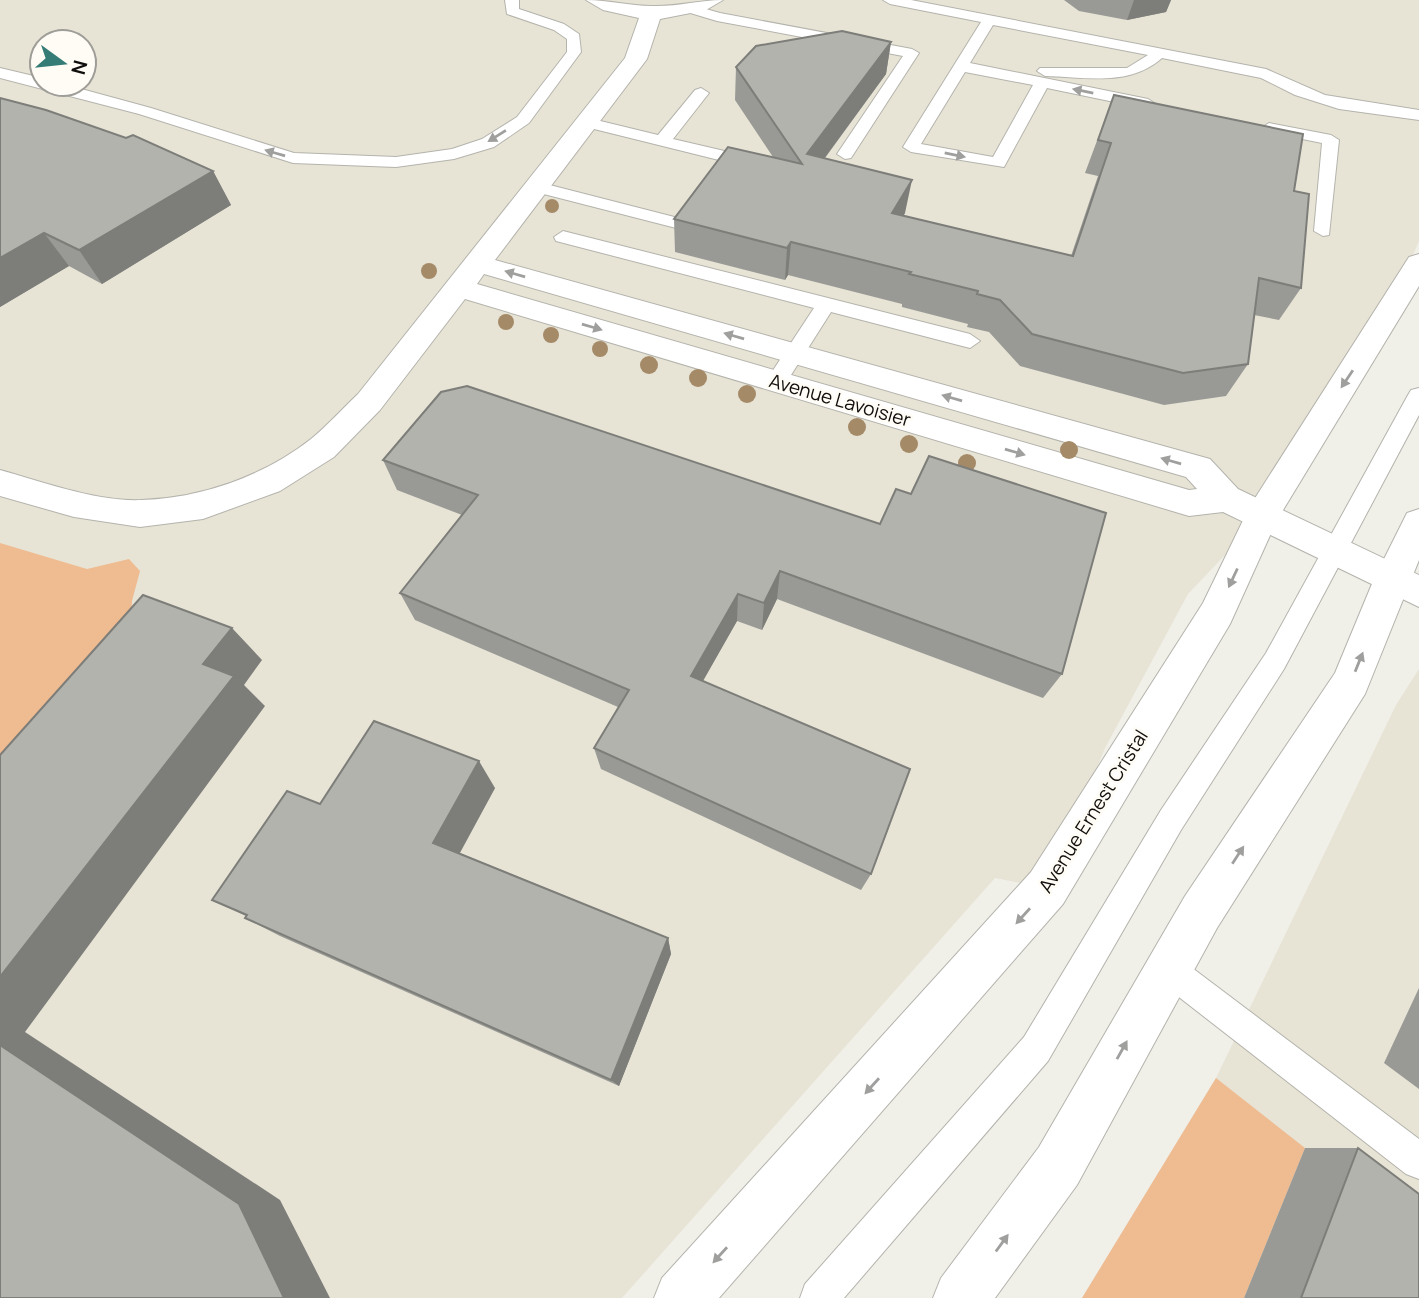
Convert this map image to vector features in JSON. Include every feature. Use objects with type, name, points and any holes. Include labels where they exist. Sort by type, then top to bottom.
[{"type":"street","points":[[596,0],[614,8],[651,13],[692,9],[713,0]]},
{"type":"street","points":[[0,483],[74,504],[139,514],[203,506],[268,482],[322,448],[369,402],[456,287],[589,123],[636,59],[651,13]]},
{"type":"street","name":"Avenue Lavoisier","points":[[477,263],[1198,468],[1244,507]]},
{"type":"street","name":"Avenue Ernest Cristal","points":[[682,1298],[1047,888],[1217,613],[1244,507],[1419,263]]},
{"type":"street","name":"Avenue Lavoisier","points":[[456,287],[1189,503],[1244,507]]},
{"type":"street","points":[[1244,507],[1406,586]]},
{"type":"street","points":[[961,1298],[1058,1166],[1201,912],[1351,682],[1406,586],[1419,523]]},
{"type":"lane","points":[[96,98],[145,111],[293,159],[396,162],[454,154],[488,143],[523,120],[574,52],[575,37],[559,27],[512,11],[512,0]]},
{"type":"lane","points":[[890,0],[1266,74],[1285,88],[1341,103],[1419,115]]},
{"type":"lane","points":[[692,9],[717,17],[912,54],[845,154]]},
{"type":"lane","points":[[989,20],[911,147],[998,163],[1040,77]]},
{"type":"lane","points":[[1040,77],[1129,73],[1142,68],[1159,53]]},
{"type":"lane","points":[[960,66],[1040,77],[1163,107]]},
{"type":"lane","points":[[0,73],[28,80]]},
{"type":"lane","points":[[662,141],[701,93]]},
{"type":"lane","points":[[1264,127],[1298,114],[1341,103]]},
{"type":"lane","points":[[589,123],[727,157]]},
{"type":"lane","points":[[1264,127],[1331,140],[1322,231]]},
{"type":"lane","points":[[538,187],[680,224]]},
{"type":"lane","points":[[563,237],[970,341]]},
{"type":"lane","points":[[776,382],[797,354],[826,305]]},
{"type":"lane","points":[[819,1298],[1035,1049],[1171,820],[1296,623],[1419,395]]},
{"type":"lane","points":[[1168,969],[1419,1161]]},
{"type":"shaded area","points":[[0,0],[1419,0],[1419,241],[1384,323],[1262,516],[1188,594],[1105,748],[1047,888],[995,878],[622,1298],[0,1298]]},
{"type":"shaded area","points":[[0,543],[87,569],[129,559],[140,571],[132,601],[130,635],[0,777]]},
{"type":"shaded area","points":[[1419,669],[1419,1298],[1082,1298],[1216,1078],[1396,705]]},
{"type":"shaded area","points":[[1216,1078],[1305,1148],[1244,1298],[1082,1298]]},
{"type":"building","points":[[842,31],[891,42],[807,154],[912,180],[892,213],[1073,256],[1111,143],[1098,140],[1114,95],[1303,134],[1294,191],[1309,194],[1301,288],[1259,278],[1248,364],[1183,373],[1032,334],[1000,300],[977,294],[978,291],[791,242],[787,248],[674,219],[728,147],[802,164],[736,67],[756,46]]},
{"type":"building","points":[[0,98],[46,110],[126,138],[133,135],[213,171],[79,250],[44,233],[0,258]]},
{"type":"building","points":[[467,386],[880,524],[896,489],[911,494],[929,456],[1106,513],[1062,674],[780,571],[764,603],[738,594],[691,676],[910,769],[871,874],[594,748],[629,690],[400,593],[478,495],[383,460],[441,392]]},
{"type":"building","points":[[143,595],[232,628],[203,664],[234,676],[0,977],[0,755]]},
{"type":"building","points":[[374,721],[479,761],[433,843],[668,938],[611,1080],[245,918],[247,915],[212,900],[287,791],[320,804]]},
{"type":"building","points":[[0,1045],[239,1204],[284,1298],[0,1298]]},
{"type":"building","points":[[1358,1148],[1419,1194],[1419,1298],[1301,1298]]}]
